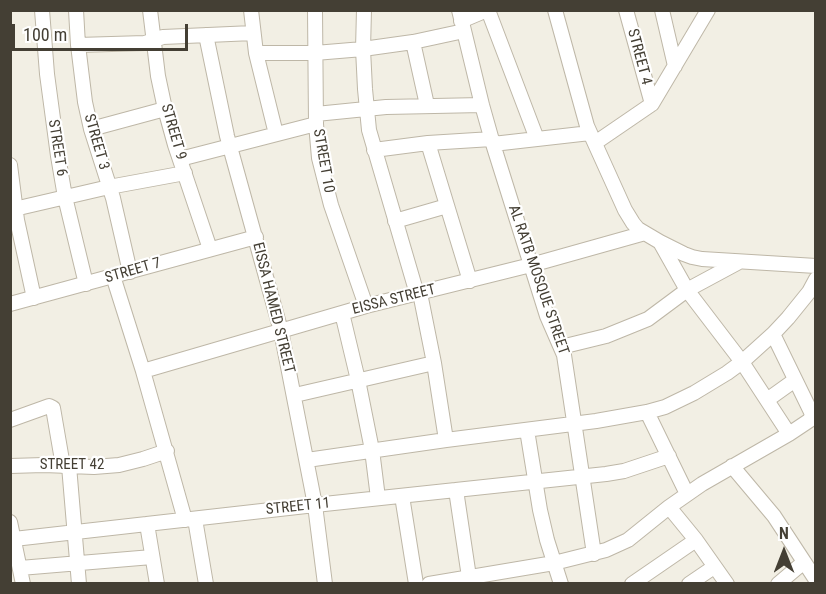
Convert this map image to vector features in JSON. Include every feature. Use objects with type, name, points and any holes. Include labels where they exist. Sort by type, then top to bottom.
[{"type":"street","name":"STREET 6","points":[[42,10],[52,115],[65,197],[86,284]]},
{"type":"street","name":"STREET 3","points":[[76,10],[85,102],[113,198],[130,272]]},
{"type":"street","name":"STREET 9","points":[[150,10],[158,76],[165,109],[210,249]]},
{"type":"street","points":[[251,10],[256,53],[276,134]]},
{"type":"street","name":"STREET 10","points":[[315,10],[316,119],[322,172],[366,306]]},
{"type":"street","points":[[364,10],[366,109],[374,150],[419,293],[434,363],[446,440]]},
{"type":"street","points":[[256,53],[315,53],[413,42],[488,10],[537,139]]},
{"type":"street","points":[[555,10],[592,138],[628,217],[638,229],[692,257],[816,266]]},
{"type":"street","name":"STREET 4","points":[[626,10],[652,104]]},
{"type":"street","points":[[662,10],[675,66]]},
{"type":"street","points":[[374,150],[428,143],[592,138],[652,104],[708,10]]},
{"type":"street","name":"AL RATB MOSQUE STREET","points":[[461,21],[493,141],[550,324],[561,346],[566,364],[594,554]]},
{"type":"street","points":[[78,45],[145,43],[163,37],[253,33]]},
{"type":"street","name":"EISSA HAMED STREET","points":[[206,35],[229,146],[281,330],[315,505],[325,584]]},
{"type":"street","points":[[413,42],[427,105]]},
{"type":"street","points":[[180,159],[276,134],[316,119],[366,109],[427,105],[482,105]]},
{"type":"street","points":[[91,129],[165,109]]},
{"type":"street","points":[[428,143],[470,281]]},
{"type":"street","points":[[10,165],[13,209],[34,298]]},
{"type":"street","points":[[13,209],[184,173]]},
{"type":"street","points":[[395,221],[447,206]]},
{"type":"street","name":"EISSA STREET","points":[[144,370],[366,306],[470,281],[645,233]]},
{"type":"street","name":"STREET 7","points":[[10,304],[255,237]]},
{"type":"street","points":[[660,242],[687,290],[742,362],[789,434]]},
{"type":"street","points":[[561,346],[606,336],[648,319],[687,290],[740,261]]},
{"type":"street","points":[[113,276],[190,519],[206,584]]},
{"type":"street","points":[[307,460],[606,420],[647,412],[679,401],[728,373],[742,362],[812,295],[816,279]]},
{"type":"street","points":[[342,313],[372,450],[378,498]]},
{"type":"street","points":[[438,583],[554,563],[606,550],[628,540],[687,494],[810,420],[812,414],[773,334]]},
{"type":"street","points":[[295,395],[434,363]]},
{"type":"street","points":[[767,400],[795,380]]},
{"type":"street","points":[[10,420],[49,406],[53,408],[66,466],[79,584]]},
{"type":"street","points":[[647,412],[687,494]]},
{"type":"street","points":[[527,430],[540,510],[561,584]]},
{"type":"street","name":"STREET 42","points":[[10,466],[119,465],[167,451]]},
{"type":"street","name":"STREET 11","points":[[14,539],[624,471],[669,456]]},
{"type":"street","points":[[732,466],[774,516],[816,580]]},
{"type":"street","points":[[456,490],[470,577]]},
{"type":"street","points":[[402,496],[416,584]]},
{"type":"street","points":[[669,507],[727,584]]},
{"type":"street","points":[[10,522],[23,584]]},
{"type":"street","points":[[147,524],[157,584]]},
{"type":"street","points":[[632,584],[696,540]]},
{"type":"street","points":[[20,568],[152,557]]},
{"type":"street","points":[[778,584],[804,562]]},
{"type":"street","points":[[689,584],[714,567]]}]
